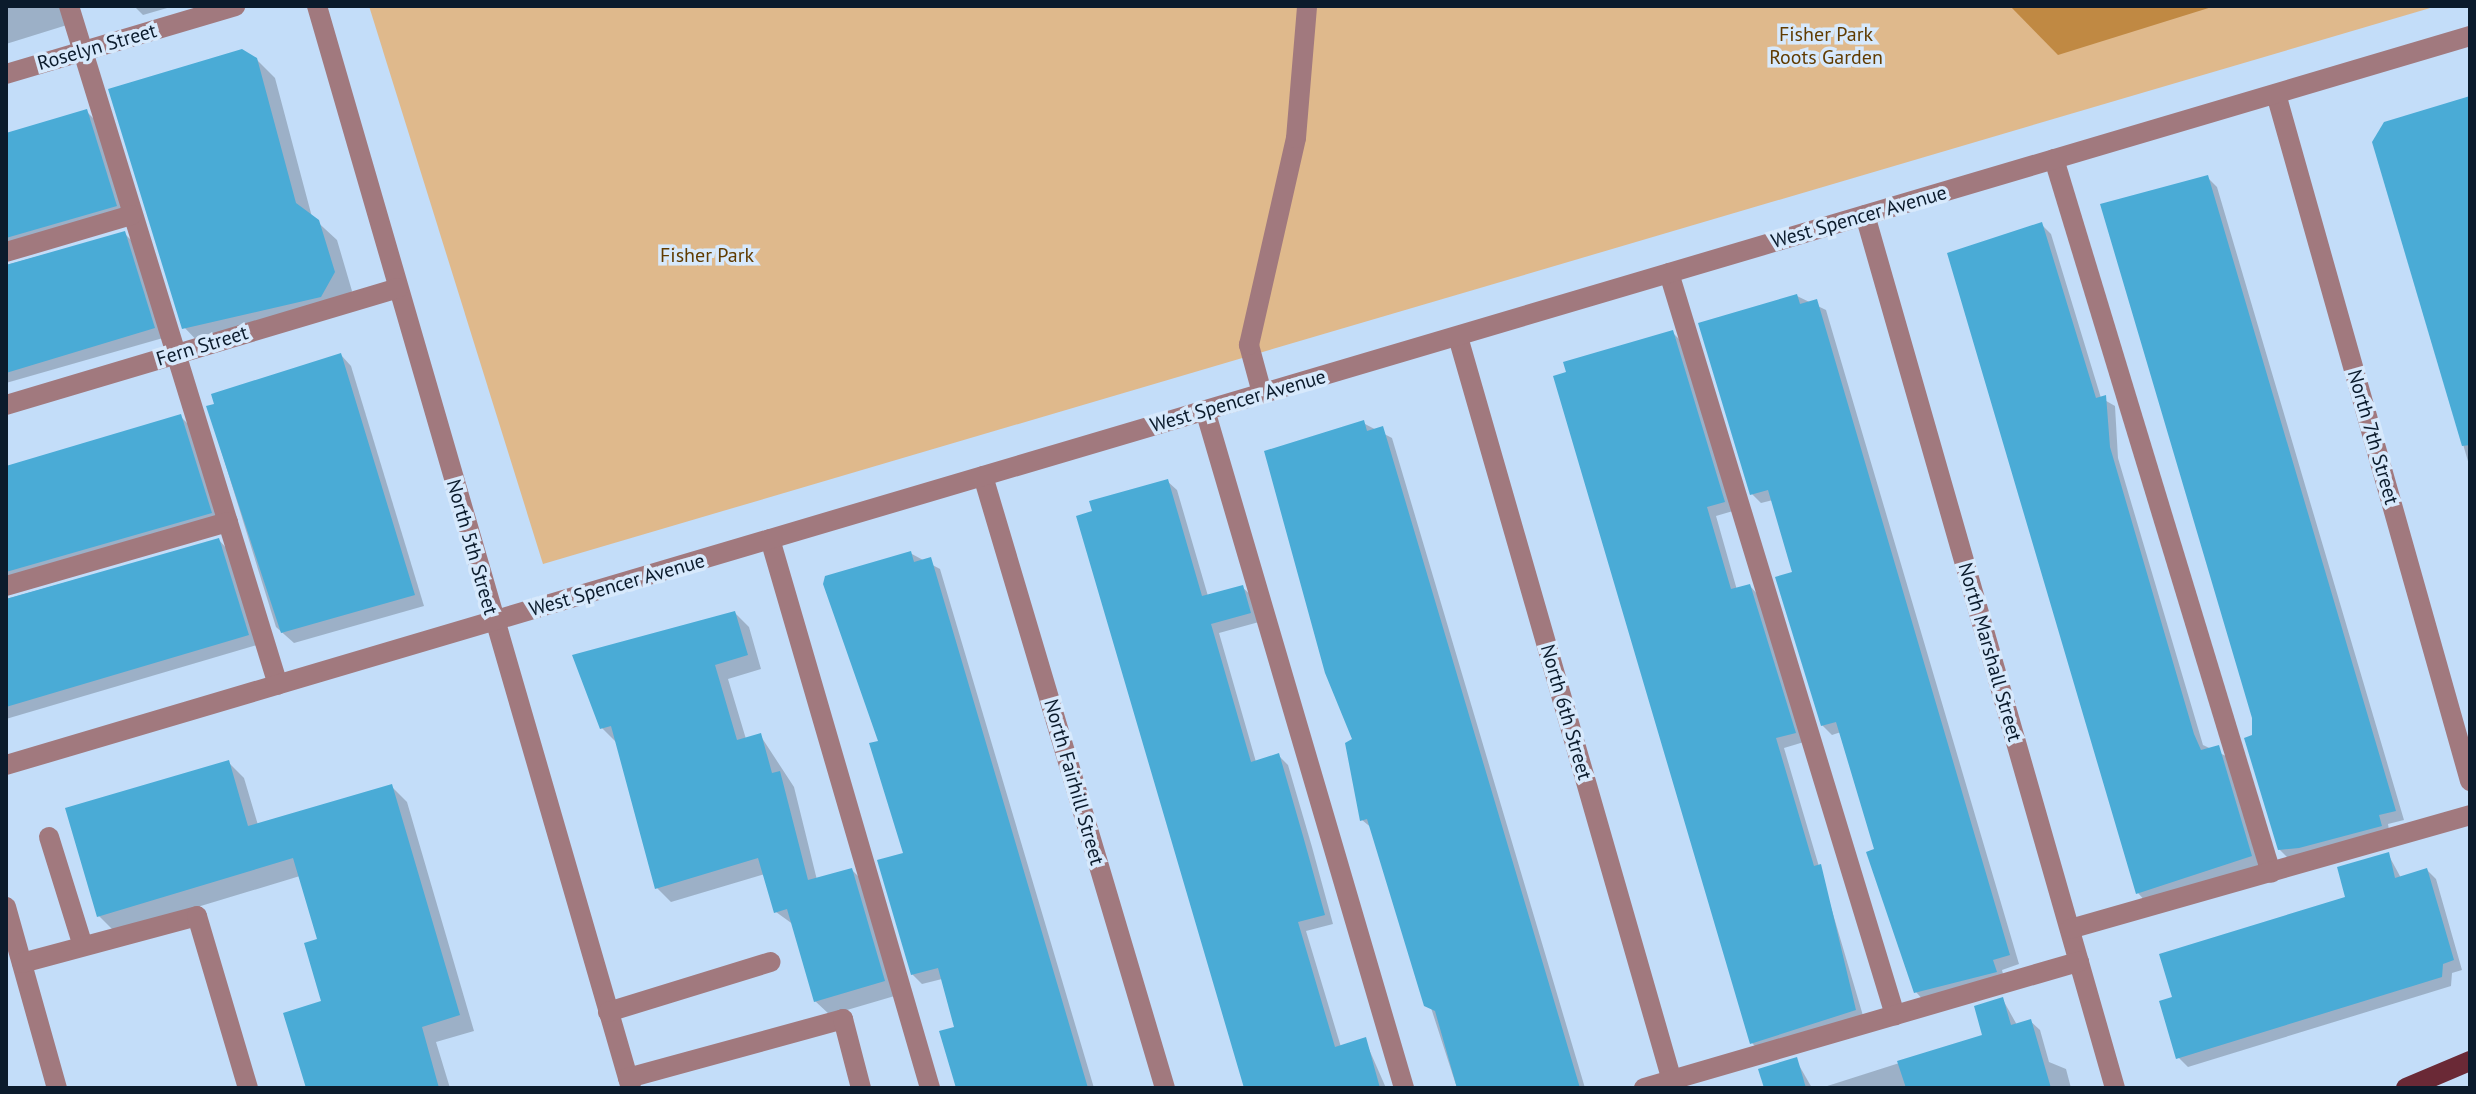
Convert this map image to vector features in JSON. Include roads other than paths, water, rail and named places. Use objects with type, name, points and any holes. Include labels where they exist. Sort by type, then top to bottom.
[{"type":"main road","points":[[2406,1088],[2470,1061]]},
{"type":"street","points":[[69,6],[278,685]]},
{"type":"street","name":"Roselyn Street","points":[[6,74],[235,6]]},
{"type":"street","name":"North 5th Street","points":[[317,6],[629,1083]]},
{"type":"street","points":[[1262,393],[1249,345],[1296,138],[1307,6]]},
{"type":"street","name":"West Spencer Avenue","points":[[6,765],[2470,36]]},
{"type":"street","name":"North 7th Street","points":[[2276,94],[2470,781]]},
{"type":"street","points":[[2054,159],[2271,873]]},
{"type":"street","points":[[6,252],[132,215]]},
{"type":"street","name":"North Marshall Street","points":[[1865,215],[2115,1088]]},
{"type":"street","points":[[1669,273],[1895,1015]]},
{"type":"street","name":"Fern Street","points":[[6,405],[398,288]]},
{"type":"street","name":"North 6th Street","points":[[1458,337],[1673,1084]]},
{"type":"street","points":[[1205,410],[1404,1088]]},
{"type":"street","name":"North Fairhill Street","points":[[983,476],[1165,1088]]},
{"type":"street","points":[[6,586],[228,522]]},
{"type":"street","points":[[770,539],[930,1088]]},
{"type":"street","points":[[2070,929],[2470,815]]},
{"type":"street","points":[[49,837],[83,946]]},
{"type":"street","points":[[6,907],[57,1088]]},
{"type":"street","points":[[22,963],[197,916],[248,1088]]},
{"type":"street","points":[[608,1012],[771,962]]},
{"type":"street","points":[[1644,1088],[1673,1084],[2079,962]]},
{"type":"street","points":[[629,1083],[843,1019],[861,1088]]},
{"type":"park label","name":"Fisher Park Roots Garden","points":[[1826,46]]},
{"type":"park label","name":"Fisher Park","points":[[707,255]]}]
